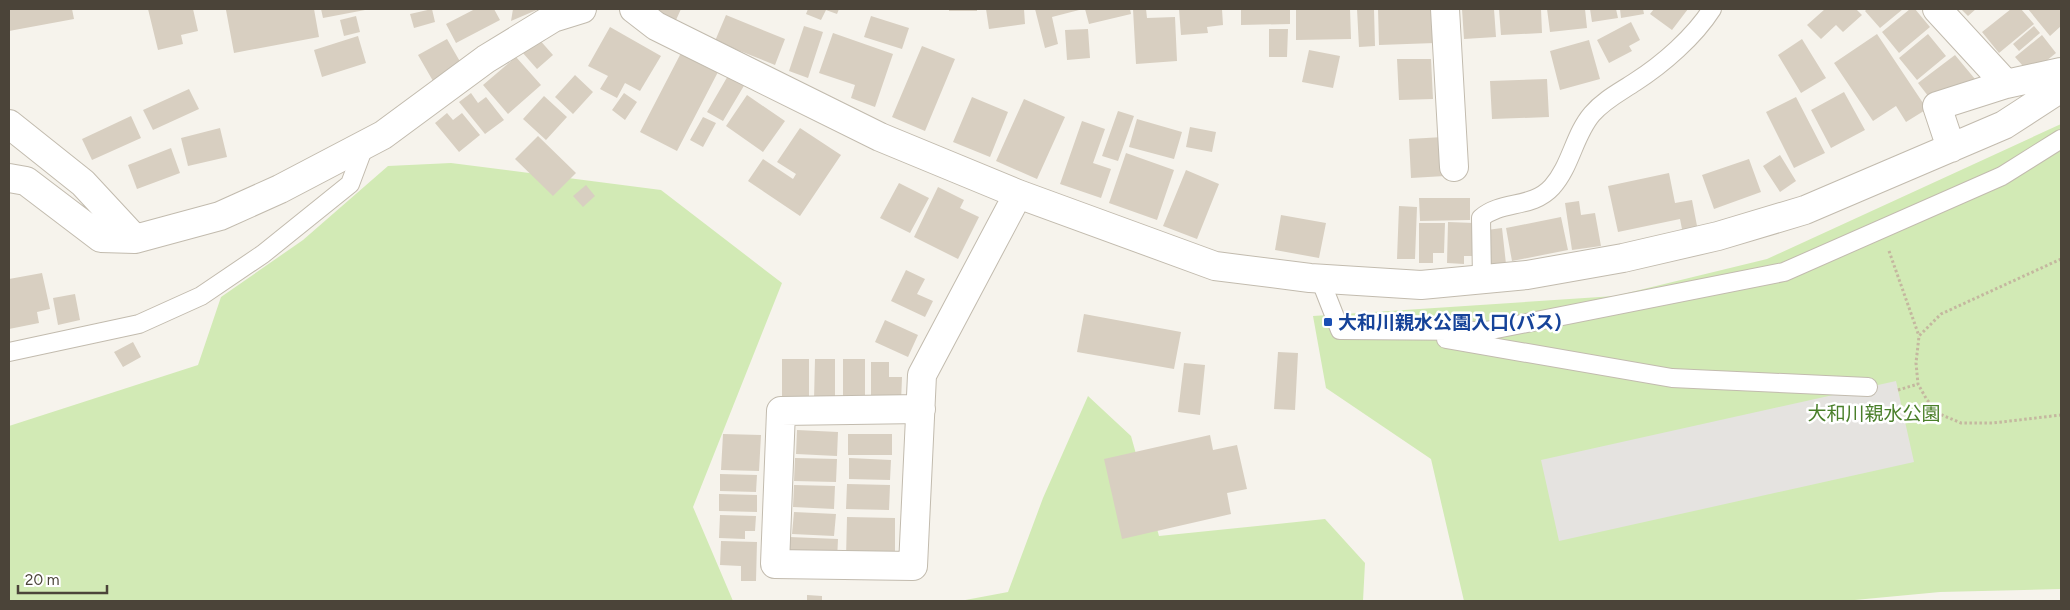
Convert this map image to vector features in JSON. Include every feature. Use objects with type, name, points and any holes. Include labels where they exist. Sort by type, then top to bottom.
[{"type":"street","points":[[9,178],[26,181],[101,238],[135,239],[220,216],[280,189],[383,135],[486,59],[553,18],[582,9]]},
{"type":"street","points":[[634,9],[656,26],[880,137],[1018,194],[1215,266],[1320,279],[1421,285],[1527,275],[1623,258],[1718,236],[1805,210],[2004,125],[2061,88]]},
{"type":"street","points":[[1445,9],[1454,167]]},
{"type":"street","points":[[1937,9],[2006,84]]},
{"type":"street","points":[[1951,148],[1937,106],[2006,84],[2061,72]]},
{"type":"street","points":[[9,124],[82,183],[135,239]]},
{"type":"street","points":[[921,409],[781,411],[775,564],[913,566],[921,409],[922,375],[1018,194]]},
{"type":"lane","points":[[1482,279],[1481,218],[1490,211],[1534,201],[1553,186],[1577,136],[1592,114],[1611,97],[1662,62],[1712,9]]},
{"type":"lane","points":[[1320,279],[1340,330],[1486,331],[1784,272],[2002,176],[2061,139]]},
{"type":"lane","points":[[9,352],[139,324],[201,296],[263,254],[350,184],[365,144]]},
{"type":"lane","points":[[1394,330],[1672,378],[1868,387]]},
{"type":"path","points":[[1881,230],[1919,336],[1916,363],[1918,384],[1927,400],[1942,415],[1961,423],[1993,423],[2061,415]]},
{"type":"path","points":[[1919,336],[1941,314],[2061,259]]},
{"type":"path","points":[[1898,390],[1918,384]]},
{"type":"green space","name":"大和川親水公園","points":[[2061,124],[2061,589],[1940,592],[1844,601],[1464,601],[1431,459],[1326,388],[1313,316],[1615,296],[1767,259]]},
{"type":"green space","points":[[451,163],[661,190],[782,283],[693,507],[733,601],[9,601],[9,426],[198,365],[221,297],[303,240],[388,166]]},
{"type":"green space","points":[[1088,396],[1131,436],[1159,536],[1325,519],[1365,563],[1363,601],[960,601],[1008,592],[1043,498]]},
{"type":"shaded area","points":[[1896,381],[1914,462],[1559,541],[1541,460]]},
{"type":"building","points":[[9,9],[72,9],[74,19],[9,31]]},
{"type":"building","points":[[148,9],[193,9],[198,31],[181,35],[183,44],[158,50]]},
{"type":"building","points":[[314,9],[319,37],[234,53],[226,10]]},
{"type":"building","points":[[321,9],[365,9],[365,10],[323,18]]},
{"type":"building","points":[[432,9],[435,22],[414,28],[410,14]]},
{"type":"building","points":[[475,9],[494,9],[500,20],[456,43],[446,24]]},
{"type":"building","points":[[513,9],[539,9],[511,21]]},
{"type":"building","points":[[652,9],[681,9],[676,20]]},
{"type":"building","points":[[808,9],[839,9],[837,14],[826,10],[821,20],[806,14]]},
{"type":"building","points":[[949,9],[977,9],[977,11],[949,11]]},
{"type":"building","points":[[986,9],[1024,9],[1025,24],[989,29]]},
{"type":"building","points":[[1035,9],[1083,9],[1052,17],[1058,44],[1045,48]]},
{"type":"building","points":[[1085,9],[1130,9],[1131,14],[1089,24]]},
{"type":"building","points":[[1133,9],[1146,9],[1147,18],[1175,17],[1177,61],[1136,64]]},
{"type":"building","points":[[1179,9],[1222,9],[1223,25],[1207,27],[1208,33],[1181,35]]},
{"type":"building","points":[[1241,9],[1290,9],[1290,24],[1241,25]]},
{"type":"building","points":[[1296,9],[1350,9],[1351,39],[1296,40]]},
{"type":"building","points":[[1357,9],[1374,9],[1375,46],[1359,47]]},
{"type":"building","points":[[1378,9],[1434,9],[1435,43],[1379,45]]},
{"type":"building","points":[[1462,9],[1494,9],[1496,37],[1464,39]]},
{"type":"building","points":[[1499,9],[1541,9],[1542,33],[1501,35]]},
{"type":"building","points":[[1547,9],[1585,9],[1587,28],[1550,32]]},
{"type":"building","points":[[1590,9],[1616,9],[1618,18],[1592,22]]},
{"type":"building","points":[[1620,9],[1643,9],[1644,14],[1621,18]]},
{"type":"building","points":[[1654,9],[1688,9],[1672,30],[1650,14]]},
{"type":"building","points":[[1825,9],[1856,9],[1862,15],[1843,32],[1836,25],[1821,39],[1807,25]]},
{"type":"building","points":[[1867,9],[1903,9],[1880,28],[1865,11]]},
{"type":"building","points":[[1910,9],[1915,9],[1930,27],[1899,53],[1882,32]]},
{"type":"building","points":[[1961,9],[1976,9],[1968,16]]},
{"type":"building","points":[[2011,9],[2021,9],[2034,24],[1999,53],[1982,32]]},
{"type":"building","points":[[2028,9],[2061,9],[2061,26],[2050,36]]},
{"type":"building","points":[[726,15],[785,39],[775,65],[715,41]]},
{"type":"building","points":[[356,16],[360,32],[344,36],[340,20]]},
{"type":"building","points":[[871,16],[909,28],[902,49],[864,37]]},
{"type":"building","points":[[1631,22],[1640,40],[1629,46],[1632,51],[1609,63],[1597,40]]},
{"type":"building","points":[[804,26],[823,32],[808,78],[789,71]]},
{"type":"building","points":[[2034,26],[2040,33],[2019,51],[2013,44]]},
{"type":"building","points":[[610,27],[661,56],[640,91],[625,83],[617,98],[600,89],[608,76],[588,66]]},
{"type":"building","points":[[1088,29],[1090,58],[1067,60],[1065,30]]},
{"type":"building","points":[[1269,29],[1288,29],[1287,57],[1269,57]]},
{"type":"building","points":[[833,33],[893,54],[875,107],[851,98],[855,85],[819,73]]},
{"type":"building","points":[[1877,34],[1927,109],[1906,122],[1896,106],[1873,121],[1834,63]]},
{"type":"building","points":[[1928,34],[1946,56],[1917,80],[1899,58]]},
{"type":"building","points":[[2042,35],[2056,53],[2030,74],[2015,57]]},
{"type":"building","points":[[358,36],[366,63],[322,77],[314,50]]},
{"type":"building","points":[[538,38],[553,55],[537,69],[522,52]]},
{"type":"building","points":[[447,39],[462,65],[433,81],[418,55]]},
{"type":"building","points":[[1802,39],[1826,78],[1801,93],[1778,55]]},
{"type":"building","points":[[1589,40],[1600,79],[1560,90],[1550,51]]},
{"type":"building","points":[[922,46],[955,59],[925,131],[892,117]]},
{"type":"building","points":[[1309,50],[1340,56],[1333,88],[1302,82]]},
{"type":"building","points":[[681,53],[718,72],[677,151],[640,132]]},
{"type":"building","points":[[1955,55],[1975,79],[1954,96],[1948,88],[1932,101],[1918,83]]},
{"type":"building","points":[[516,57],[541,85],[508,114],[483,85]]},
{"type":"building","points":[[1397,59],[1431,59],[1433,99],[1399,100]]},
{"type":"building","points":[[729,74],[745,84],[723,121],[707,112]]},
{"type":"building","points":[[575,75],[593,92],[573,114],[555,97]]},
{"type":"building","points":[[1547,79],[1549,117],[1492,119],[1490,81]]},
{"type":"building","points":[[189,89],[199,109],[153,130],[143,110]]},
{"type":"building","points":[[1844,92],[1865,130],[1831,148],[1811,110]]},
{"type":"building","points":[[471,93],[478,103],[486,97],[504,120],[485,134],[459,102]]},
{"type":"building","points":[[624,93],[637,102],[625,120],[612,110]]},
{"type":"building","points":[[747,95],[785,121],[763,152],[726,126]]},
{"type":"building","points":[[544,96],[567,117],[546,140],[523,119]]},
{"type":"building","points":[[972,97],[1008,112],[990,157],[953,142]]},
{"type":"building","points":[[1796,97],[1825,153],[1794,168],[1766,112]]},
{"type":"building","points":[[1024,99],[1065,117],[1037,179],[996,161]]},
{"type":"building","points":[[1118,111],[1134,116],[1118,161],[1102,156]]},
{"type":"building","points":[[447,113],[453,120],[462,113],[480,135],[459,152],[435,123]]},
{"type":"building","points":[[131,116],[141,138],[92,160],[82,139]]},
{"type":"building","points":[[703,117],[716,123],[703,147],[690,140]]},
{"type":"building","points":[[1137,119],[1182,132],[1174,159],[1129,147]]},
{"type":"building","points":[[1082,121],[1105,129],[1093,163],[1111,169],[1101,198],[1060,184]]},
{"type":"building","points":[[1190,127],[1216,132],[1212,152],[1186,147]]},
{"type":"building","points":[[220,128],[227,157],[188,166],[181,138]]},
{"type":"building","points":[[800,128],[841,155],[800,216],[748,181],[763,159],[793,179],[796,174],[777,162]]},
{"type":"building","points":[[538,136],[576,173],[553,196],[515,159]]},
{"type":"building","points":[[1443,137],[1445,176],[1411,178],[1409,139]]},
{"type":"building","points":[[171,148],[180,173],[137,189],[128,165]]},
{"type":"building","points":[[1126,153],[1174,170],[1157,220],[1109,203]]},
{"type":"building","points":[[1780,155],[1796,181],[1780,192],[1763,166]]},
{"type":"building","points":[[1749,159],[1761,192],[1714,209],[1702,175]]},
{"type":"building","points":[[1186,170],[1219,184],[1197,239],[1163,226]]},
{"type":"building","points":[[1669,173],[1675,203],[1692,200],[1698,231],[1683,234],[1680,219],[1618,232],[1608,186]]},
{"type":"building","points":[[899,183],[929,198],[910,233],[880,218]]},
{"type":"building","points":[[586,185],[595,196],[583,207],[573,196]]},
{"type":"building","points":[[938,187],[964,200],[960,208],[979,217],[958,259],[914,237]]},
{"type":"building","points":[[1419,198],[1470,198],[1470,220],[1420,221]]},
{"type":"building","points":[[1579,201],[1581,215],[1595,213],[1601,246],[1572,250],[1565,203]]},
{"type":"building","points":[[1399,206],[1417,207],[1415,259],[1397,259]]},
{"type":"building","points":[[1281,215],[1326,223],[1319,258],[1275,250]]},
{"type":"building","points":[[1561,217],[1568,250],[1512,261],[1506,228]]},
{"type":"building","points":[[1448,222],[1474,223],[1473,256],[1464,256],[1464,264],[1447,263]]},
{"type":"building","points":[[1419,223],[1445,223],[1444,253],[1433,253],[1433,263],[1419,263]]},
{"type":"building","points":[[1502,228],[1506,264],[1491,265],[1487,230]]},
{"type":"building","points":[[906,270],[925,279],[917,294],[933,301],[925,317],[891,301]]},
{"type":"building","points":[[42,273],[50,309],[37,312],[39,323],[9,329],[9,279]]},
{"type":"building","points":[[75,294],[80,320],[58,325],[53,298]]},
{"type":"building","points":[[1084,314],[1181,332],[1174,369],[1077,352]]},
{"type":"building","points":[[885,320],[918,335],[908,357],[875,342]]},
{"type":"building","points":[[133,342],[141,357],[123,367],[114,352]]},
{"type":"building","points":[[1278,352],[1298,353],[1295,410],[1274,409]]},
{"type":"building","points":[[782,359],[809,359],[809,399],[782,400]]},
{"type":"building","points":[[815,359],[835,359],[835,400],[814,400]]},
{"type":"building","points":[[843,359],[865,359],[865,399],[843,399]]},
{"type":"building","points":[[871,362],[889,362],[889,377],[902,377],[901,403],[871,403]]},
{"type":"building","points":[[1184,363],[1205,365],[1200,415],[1178,412]]},
{"type":"building","points":[[797,430],[838,432],[837,456],[796,454]]},
{"type":"building","points":[[723,434],[761,435],[759,471],[721,470]]},
{"type":"building","points":[[848,434],[892,434],[892,455],[848,455]]},
{"type":"building","points":[[1210,435],[1213,450],[1237,445],[1247,489],[1227,493],[1231,514],[1122,539],[1104,459]]},
{"type":"building","points":[[795,458],[837,459],[836,482],[794,481]]},
{"type":"building","points":[[849,458],[891,460],[890,480],[849,479]]},
{"type":"building","points":[[720,474],[757,475],[756,492],[720,491]]},
{"type":"building","points":[[847,484],[890,485],[889,510],[846,509]]},
{"type":"building","points":[[794,485],[835,486],[834,509],[793,507]]},
{"type":"building","points":[[719,494],[757,495],[757,512],[719,511]]},
{"type":"building","points":[[794,512],[836,514],[834,536],[792,534]]},
{"type":"building","points":[[720,515],[756,516],[755,531],[745,531],[745,539],[719,538]]},
{"type":"building","points":[[847,517],[895,518],[895,559],[846,558]]},
{"type":"building","points":[[789,537],[838,539],[837,561],[788,559]]},
{"type":"building","points":[[721,541],[757,542],[756,581],[741,581],[741,566],[720,565]]},
{"type":"building","points":[[807,595],[822,596],[822,601],[807,601]]},
{"type":"place","name":"大和川親水公園入口(バス)","points":[[1328,322]]}]
